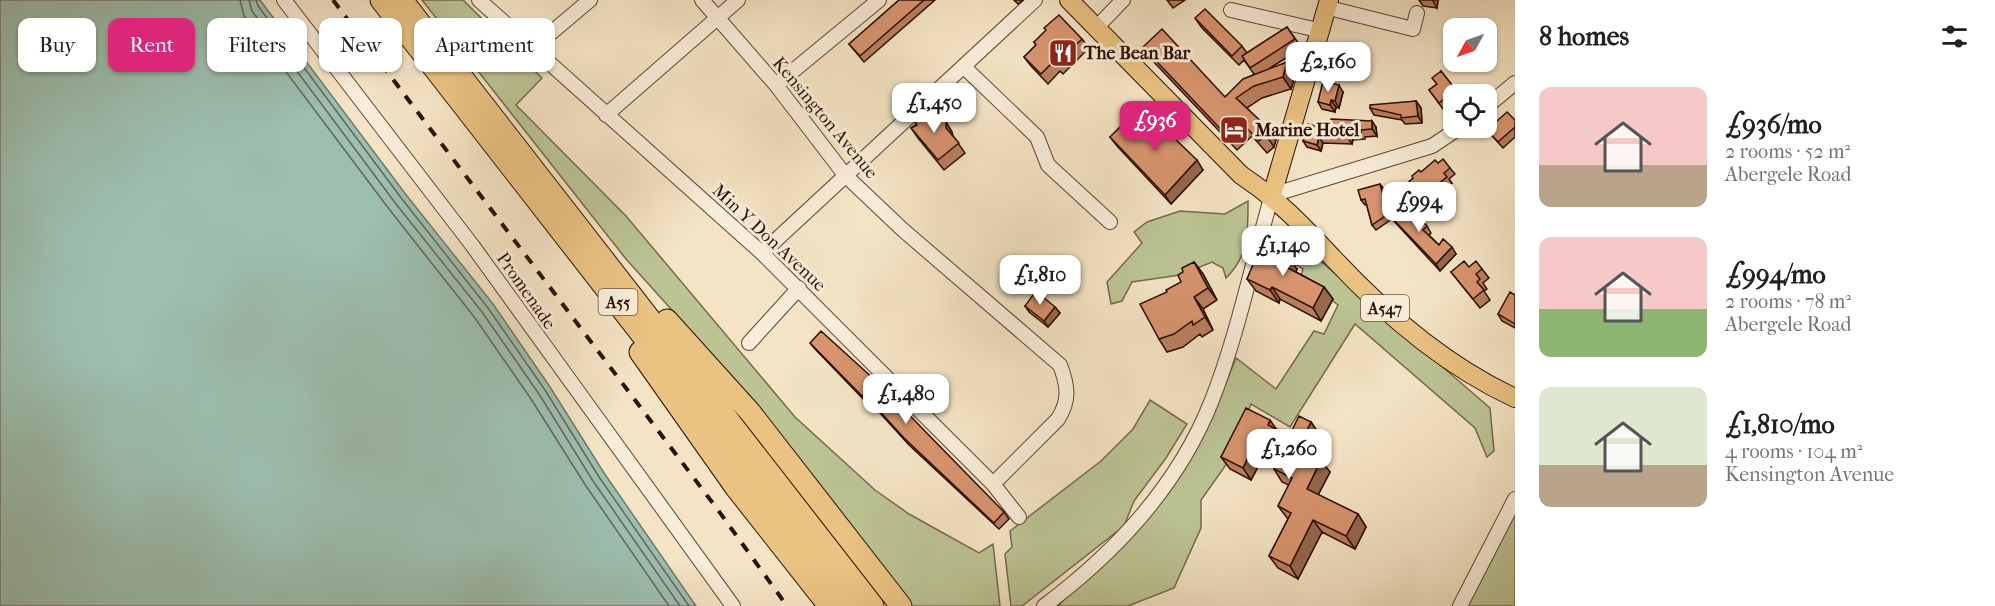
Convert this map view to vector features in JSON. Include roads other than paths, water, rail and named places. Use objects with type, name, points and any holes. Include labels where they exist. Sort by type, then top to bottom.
[{"type":"highway","name":"A55","points":[[381,0],[538,188],[873,606]]},
{"type":"highway","name":"A55","points":[[402,0],[538,188],[853,606]]},
{"type":"highway","points":[[538,188],[701,440],[829,606]]},
{"type":"highway","points":[[538,188],[750,412],[900,606]]},
{"type":"main road","name":"A547","points":[[1069,0],[1241,175],[1272,195],[1342,267],[1416,335],[1450,362],[1515,398]]},
{"type":"main road","points":[[1272,195],[1329,4]]},
{"type":"street","name":"Promenade","points":[[285,0],[472,245],[733,606]]},
{"type":"street","name":"Min Y Don Avenue","points":[[479,0],[498,18]]},
{"type":"street","points":[[555,30],[590,0]]},
{"type":"street","name":"Kensington Avenue","points":[[702,0],[776,85],[845,175],[903,230],[1060,365],[1068,394],[1065,408],[1058,419],[993,484]]},
{"type":"street","points":[[606,115],[738,0]]},
{"type":"street","points":[[776,85],[879,0]]},
{"type":"street","points":[[762,252],[1035,0]]},
{"type":"street","points":[[1096,28],[1123,0]]},
{"type":"street","points":[[1329,4],[1413,29],[1417,13]]},
{"type":"street","points":[[1231,10],[1322,31]]},
{"type":"street","points":[[963,67],[1036,137],[1048,165],[1110,222]]},
{"type":"street","name":"Min Y Don Avenue","points":[[555,70],[762,252],[993,484],[1019,517]]},
{"type":"street","points":[[1497,98],[1515,83]]},
{"type":"street","points":[[1044,606],[1073,584],[1118,543],[1164,486],[1183,456],[1213,399],[1272,195],[1432,146],[1444,138]]},
{"type":"street","points":[[749,343],[799,288]]},
{"type":"street","points":[[1460,606],[1515,499]]},
{"type":"water","points":[[0,0],[260,0],[274,18],[207,18],[207,72],[307,72],[307,63],[407,196],[493,304],[550,387],[604,473],[696,606],[0,606]]},
{"type":"railway","points":[[333,0],[718,510],[787,606]]},
{"type":"place","name":"The Bean Bar","points":[[1063,53]]},
{"type":"place","name":"Marine Hotel","points":[[1234,130]]}]
